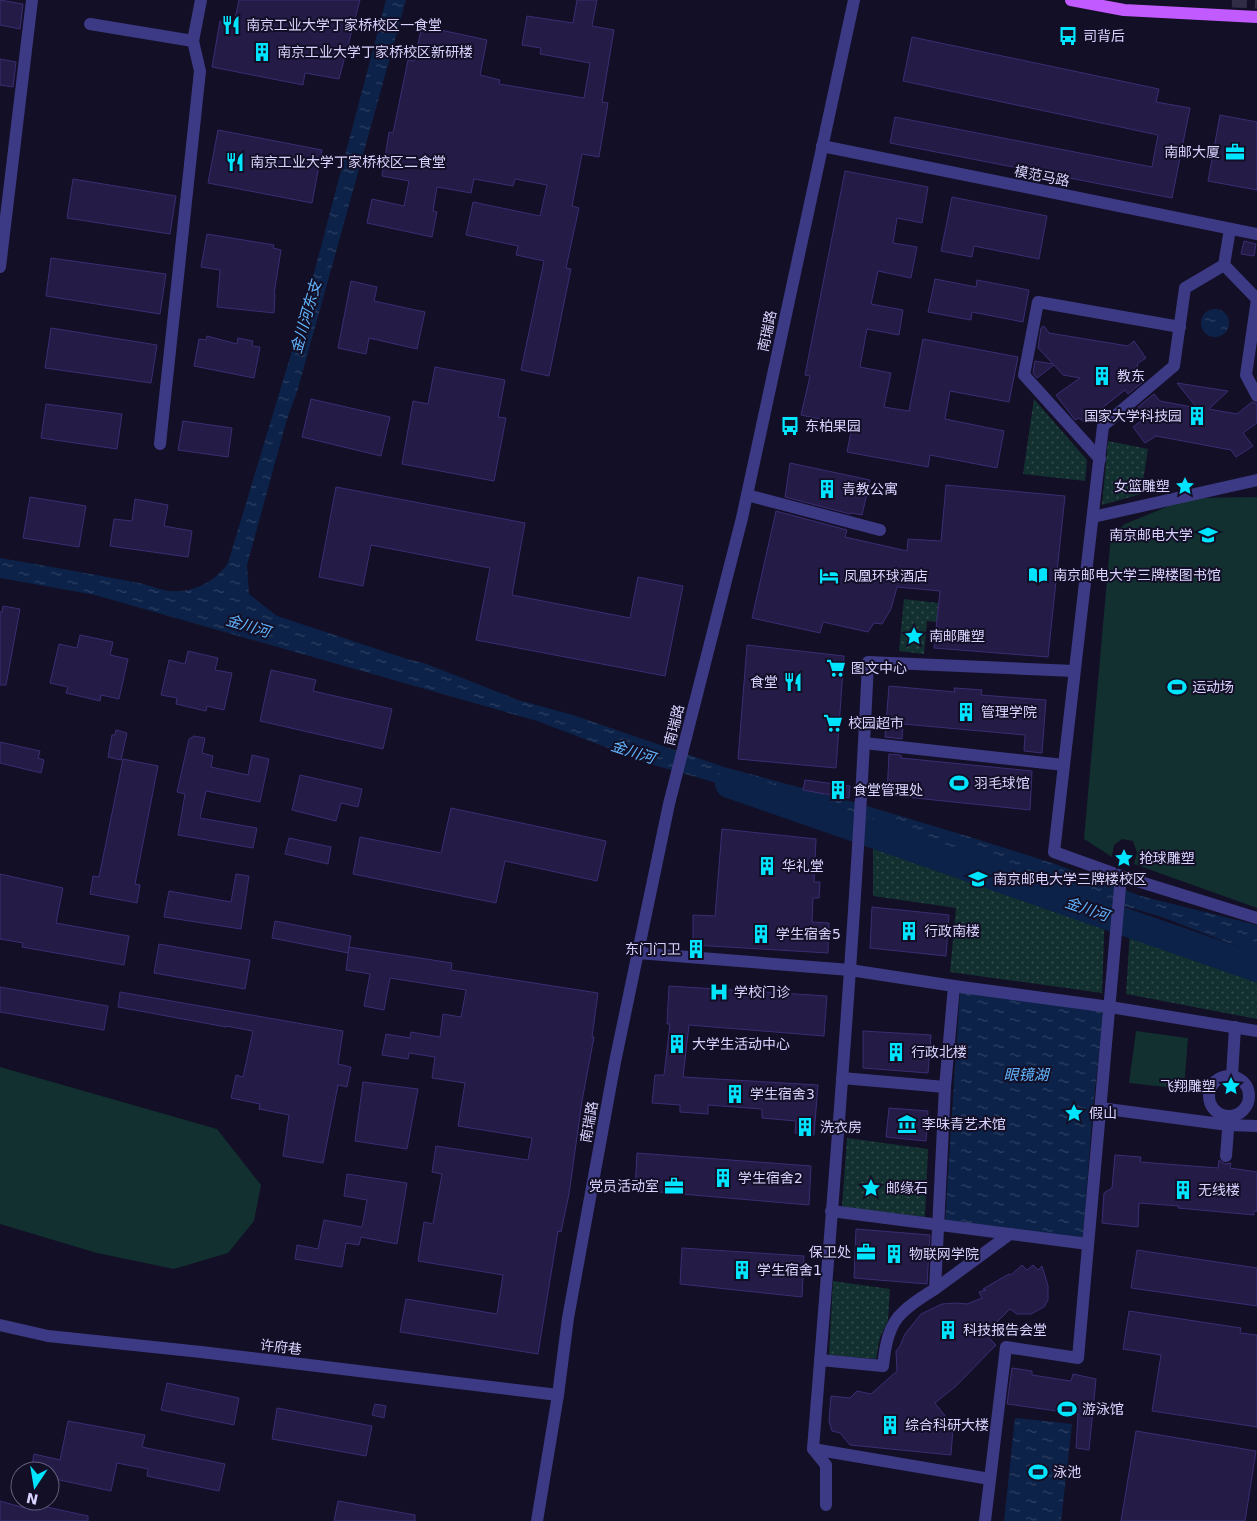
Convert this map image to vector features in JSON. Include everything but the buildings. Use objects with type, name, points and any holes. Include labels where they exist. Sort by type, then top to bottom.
[{"type":"main road","points":[[1070,0],[1124,10],[1257,17]]},
{"type":"street","points":[[0,267],[32,0]]},
{"type":"street","points":[[160,444],[200,71],[192,41],[200,0]]},
{"type":"street","name":"南瑞路","points":[[537,1521],[570,1308],[615,1062],[669,804],[747,495],[854,0]]},
{"type":"street","points":[[90,24],[192,41]]},
{"type":"street","name":"模范马路","points":[[822,146],[1257,234]]},
{"type":"street","points":[[1224,265],[1230,229]]},
{"type":"street","points":[[1224,265],[1185,288],[1174,366],[1103,426],[1054,852],[1121,880],[1257,918]]},
{"type":"street","points":[[1224,265],[1256,299],[1254,338],[1246,375],[1257,396]]},
{"type":"street","points":[[1100,459],[1024,374],[1038,302],[1180,327]]},
{"type":"street","points":[[1093,517],[1257,480]]},
{"type":"street","points":[[747,495],[880,530]]},
{"type":"street","points":[[826,1505],[826,1464],[813,1449],[850,970],[868,662],[1074,672]]},
{"type":"street","points":[[864,744],[1064,764]]},
{"type":"street","points":[[985,1521],[1006,1347],[1078,1358],[1121,880]]},
{"type":"street","points":[[638,953],[850,970],[1110,1007],[1257,1031]]},
{"type":"street","points":[[935,1289],[945,1087],[954,986]]},
{"type":"street","points":[[1232,1076],[1234,1027]]},
{"type":"street","points":[[1226,1156],[1229,1121],[1242,1113],[1250,1101],[1248,1088],[1244,1082],[1232,1076],[1225,1076],[1214,1083],[1209,1095],[1209,1101],[1217,1112],[1229,1121]]},
{"type":"street","points":[[842,1078],[945,1087]]},
{"type":"street","points":[[1100,1108],[1229,1121],[1257,1126]]},
{"type":"street","points":[[832,1211],[1088,1244]]},
{"type":"street","points":[[820,1360],[883,1366],[885,1346],[892,1328],[902,1312],[1010,1234]]},
{"type":"street","name":"许府巷","points":[[0,1325],[48,1336],[200,1352],[558,1395]]},
{"type":"street","points":[[813,1449],[990,1480]]},
{"type":"green space","points":[[1034,399],[1087,460],[1085,481],[1023,474]]},
{"type":"green space","points":[[1108,441],[1148,449],[1141,494],[1102,505]]},
{"type":"green space","name":"运动场","points":[[1257,497],[1257,908],[1134,864],[1137,852],[1133,841],[1122,839],[1114,845],[1112,857],[1084,839],[1111,535],[1125,524],[1188,498]]},
{"type":"green space","points":[[904,599],[938,603],[937,622],[927,621],[924,654],[899,651]]},
{"type":"green space","points":[[873,838],[1105,911],[1102,993],[950,972],[956,908],[873,896]]},
{"type":"green space","points":[[1131,916],[1257,966],[1257,1019],[1126,994]]},
{"type":"green space","points":[[1136,1031],[1188,1038],[1184,1089],[1129,1083]]},
{"type":"green space","points":[[0,1067],[217,1129],[261,1185],[254,1221],[228,1253],[174,1269],[97,1253],[0,1224]]},
{"type":"green space","points":[[847,1138],[928,1149],[925,1217],[842,1207]]},
{"type":"green space","points":[[833,1281],[890,1289],[888,1321],[880,1337],[876,1359],[829,1355]]},
{"type":"water","name":"金川河东支","points":[[386,0],[406,0],[247,565],[249,594],[277,616],[424,663],[518,700],[573,715],[724,767],[857,803],[970,837],[1055,864],[1141,896],[1257,925],[1257,954],[1162,917],[1012,873],[802,807],[650,764],[537,721],[95,595],[0,578],[0,558],[139,583],[165,590],[181,591],[195,588],[208,582],[219,574],[228,563],[304,311]]},
{"type":"water","points":[[1215,309],[1225,313],[1229,323],[1225,333],[1215,337],[1205,333],[1201,323],[1205,313]]},
{"type":"water","name":"眼镜湖","points":[[960,991],[1104,1011],[1093,1107],[1083,1239],[945,1222]]},
{"type":"water","name":"泳池","points":[[1015,1418],[1072,1424],[1061,1521],[1004,1521]]},
{"type":"waterway","name":"金川河","points":[[729,784],[1257,968]]},
{"type":"tunnel","points":[[1232,0],[1257,1]]},
{"type":"place","name":"南京工业大学丁家桥校区一食堂","points":[[231,25]]},
{"type":"place","name":"司背后","points":[[1068,36]]},
{"type":"place","name":"南京工业大学丁家桥校区新研楼","points":[[262,52]]},
{"type":"place","name":"南邮大厦","points":[[1235,152]]},
{"type":"place","name":"南京工业大学丁家桥校区二食堂","points":[[235,162]]},
{"type":"place","name":"教东","points":[[1102,376]]},
{"type":"place","name":"国家大学科技园","points":[[1197,416]]},
{"type":"place","name":"东柏果园","points":[[790,426]]},
{"type":"place","name":"女篮雕塑","points":[[1185,486]]},
{"type":"place","name":"青教公寓","points":[[827,489]]},
{"type":"place","name":"南京邮电大学","points":[[1208,535]]},
{"type":"place","name":"南京邮电大学三牌楼图书馆","points":[[1038,575]]},
{"type":"place","name":"凤凰环球酒店","points":[[829,576]]},
{"type":"place","name":"南邮雕塑","points":[[914,636]]},
{"type":"place","name":"图文中心","points":[[836,668]]},
{"type":"place","name":"食堂","points":[[793,682]]},
{"type":"place","name":"运动场","points":[[1177,687]]},
{"type":"place","name":"管理学院","points":[[966,712]]},
{"type":"place","name":"校园超市","points":[[833,723]]},
{"type":"place","name":"羽毛球馆","points":[[959,783]]},
{"type":"place","name":"食堂管理处","points":[[838,790]]},
{"type":"place","name":"抢球雕塑","points":[[1124,858]]},
{"type":"place","name":"华礼堂","points":[[767,866]]},
{"type":"place","name":"南京邮电大学三牌楼校区","points":[[978,879]]},
{"type":"place","name":"行政南楼","points":[[909,931]]},
{"type":"place","name":"学生宿舍5","points":[[761,934]]},
{"type":"place","name":"东门门卫","points":[[696,949]]},
{"type":"place","name":"学校门诊","points":[[719,992]]},
{"type":"place","name":"大学生活动中心","points":[[677,1044]]},
{"type":"place","name":"行政北楼","points":[[896,1052]]},
{"type":"place","name":"飞翔雕塑","points":[[1231,1086]]},
{"type":"place","name":"学生宿舍3","points":[[735,1094]]},
{"type":"place","name":"假山","points":[[1074,1113]]},
{"type":"place","name":"李味青艺术馆","points":[[907,1124]]},
{"type":"place","name":"洗衣房","points":[[805,1127]]},
{"type":"place","name":"学生宿舍2","points":[[723,1178]]},
{"type":"place","name":"党员活动室","points":[[674,1186]]},
{"type":"place","name":"邮缘石","points":[[871,1188]]},
{"type":"place","name":"无线楼","points":[[1183,1190]]},
{"type":"place","name":"保卫处","points":[[866,1252]]},
{"type":"place","name":"物联网学院","points":[[894,1254]]},
{"type":"place","name":"学生宿舍1","points":[[742,1270]]},
{"type":"place","name":"科技报告会堂","points":[[948,1330]]},
{"type":"place","name":"游泳馆","points":[[1067,1409]]},
{"type":"place","name":"综合科研大楼","points":[[890,1425]]},
{"type":"place","name":"泳池","points":[[1038,1472]]}]
